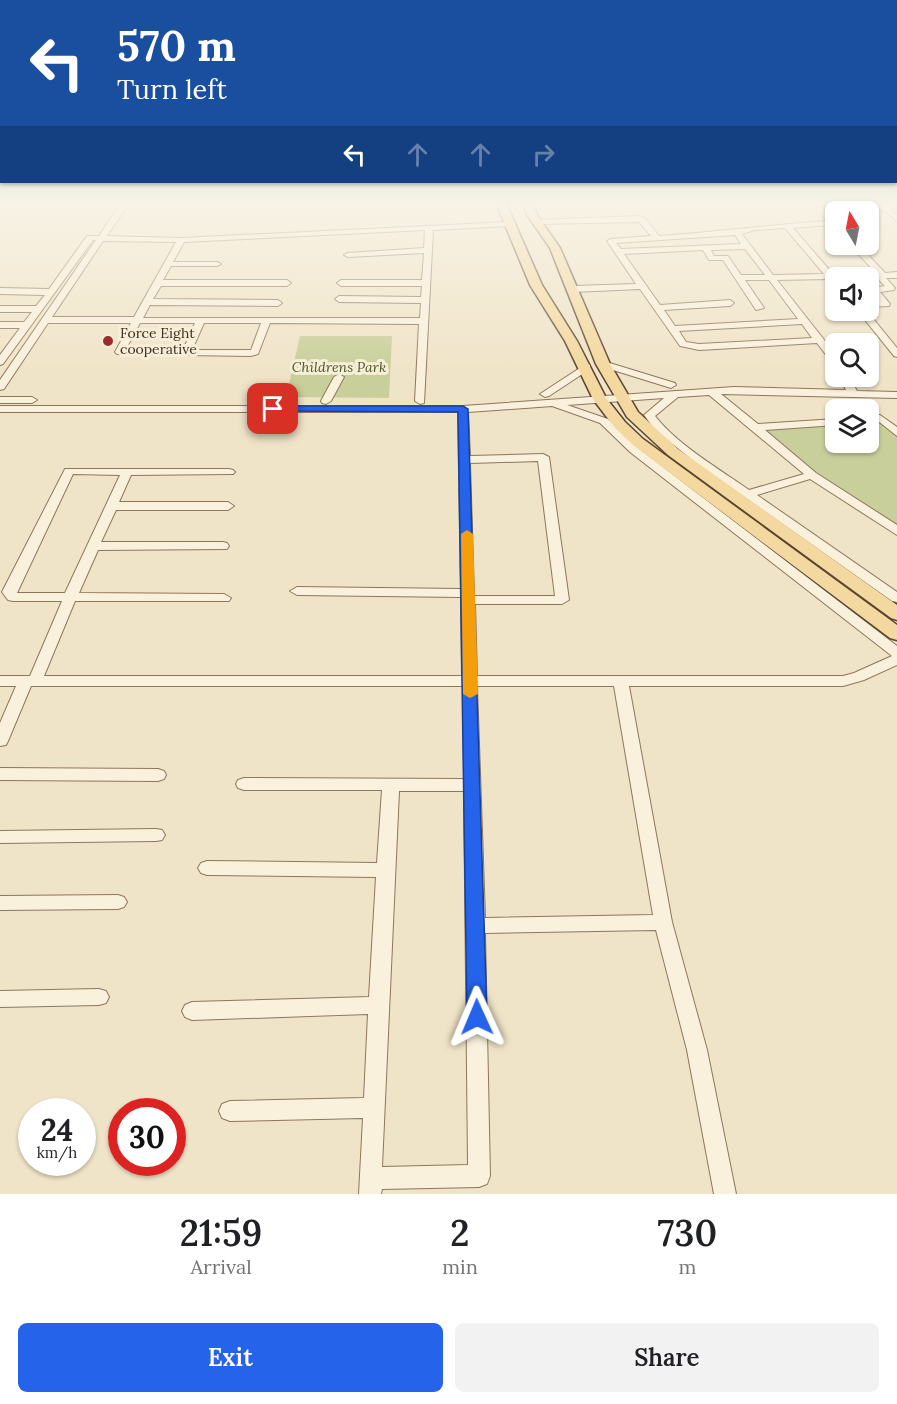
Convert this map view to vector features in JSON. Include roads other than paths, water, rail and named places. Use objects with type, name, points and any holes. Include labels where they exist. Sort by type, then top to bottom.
[{"type":"main road","points":[[525,259],[536,284],[586,367],[599,395],[620,425],[638,442],[897,614]]},
{"type":"main road","points":[[560,259],[603,364],[632,414],[653,435],[897,634]]},
{"type":"main road","points":[[732,525],[785,520]]},
{"type":"street","points":[[0,362],[75,259]]},
{"type":"street","points":[[0,387],[86,259]]},
{"type":"street","points":[[171,259],[120,352],[251,353],[255,352],[266,321]]},
{"type":"street","points":[[420,401],[428,259]]},
{"type":"street","points":[[624,259],[681,342],[694,347],[819,340]]},
{"type":"street","points":[[725,259],[759,308]]},
{"type":"street","points":[[757,259],[825,348]]},
{"type":"street","points":[[866,259],[893,286],[890,289],[879,290]]},
{"type":"street","points":[[168,264],[218,264]]},
{"type":"street","points":[[881,275],[897,275]]},
{"type":"street","points":[[738,278],[825,279]]},
{"type":"street","points":[[157,283],[287,283]]},
{"type":"street","points":[[341,284],[427,283]]},
{"type":"street","points":[[573,289],[642,286]]},
{"type":"street","points":[[0,291],[50,292]]},
{"type":"street","points":[[879,296],[886,304],[879,304]]},
{"type":"street","points":[[339,299],[426,300]]},
{"type":"street","points":[[147,302],[278,303]]},
{"type":"street","points":[[657,308],[730,303]]},
{"type":"street","points":[[0,309],[38,309]]},
{"type":"street","points":[[45,320],[425,321]]},
{"type":"street","points":[[186,353],[201,321]]},
{"type":"street","points":[[672,329],[805,321]]},
{"type":"street","points":[[870,321],[897,354]]},
{"type":"street","points":[[0,325],[26,325]]},
{"type":"street","points":[[0,346],[11,346]]},
{"type":"street","points":[[603,364],[673,390],[729,382],[825,384]]},
{"type":"street","points":[[547,398],[586,367]]},
{"type":"street","points":[[326,401],[339,377]]},
{"type":"street","points":[[0,400],[420,401],[825,386]]},
{"type":"street","points":[[879,386],[897,387]]},
{"type":"street","points":[[859,387],[897,394]]},
{"type":"street","points":[[673,390],[649,415],[649,418],[678,444],[747,494],[897,597]]},
{"type":"street","points":[[711,391],[812,475],[897,531]]},
{"type":"street","points":[[0,409],[463,409],[547,398],[604,421],[634,450],[897,653]]},
{"type":"street","points":[[391,785],[370,1186],[479,1176],[476,926],[463,409]]},
{"type":"street","points":[[879,418],[897,433]]},
{"type":"street","points":[[754,428],[825,423]]},
{"type":"street","points":[[297,591],[562,600],[543,457],[466,459]]},
{"type":"street","points":[[224,598],[13,597],[9,592],[67,473],[78,469],[229,472]]},
{"type":"street","points":[[0,741],[31,681],[127,471]]},
{"type":"street","points":[[747,494],[812,475]]},
{"type":"street","points":[[111,506],[228,506]]},
{"type":"street","points":[[93,546],[223,546]]},
{"type":"street","points":[[0,681],[843,681],[859,677],[897,659]]},
{"type":"street","points":[[621,682],[663,922],[697,1050],[725,1194]]},
{"type":"street","points":[[0,774],[158,775]]},
{"type":"street","points":[[244,784],[472,785]]},
{"type":"street","points":[[0,837],[156,835]]},
{"type":"street","points":[[207,868],[385,870]]},
{"type":"street","points":[[0,903],[118,902]]},
{"type":"street","points":[[476,926],[663,922]]},
{"type":"street","points":[[0,999],[99,996]]},
{"type":"street","points":[[192,1011],[378,1005]]},
{"type":"street","points":[[230,1111],[373,1108]]},
{"type":"place","name":"Force Eight cooperative","points":[[108,341]]},
{"type":"park label","name":"Childrens Park","points":[[339,367]]}]
